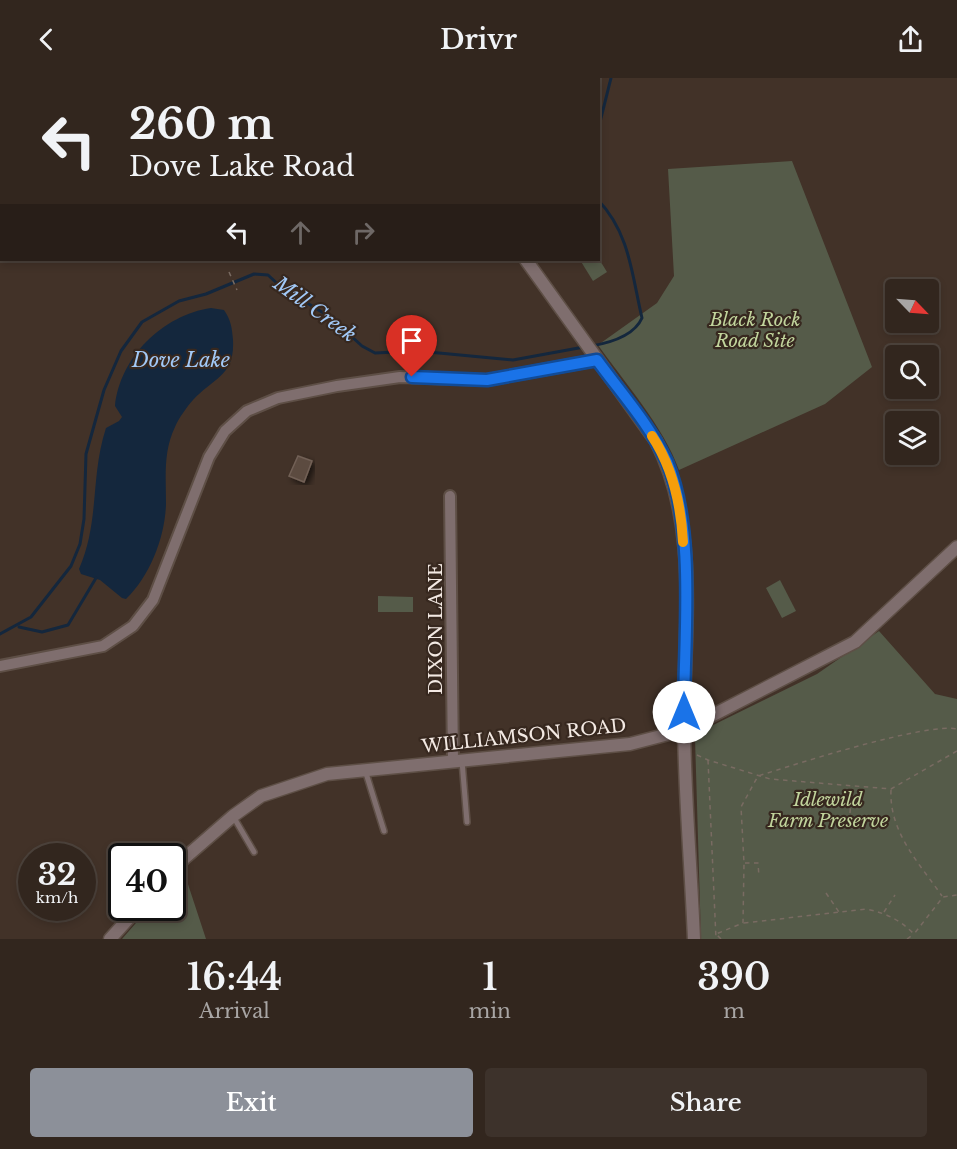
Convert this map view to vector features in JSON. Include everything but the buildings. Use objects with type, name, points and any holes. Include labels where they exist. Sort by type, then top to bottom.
[{"type":"street","points":[[527,261],[656,441],[666,462],[679,502],[684,575],[684,730],[694,939]]},
{"type":"street","points":[[0,666],[103,646],[133,626],[153,600],[209,457],[225,431],[247,411],[278,398],[337,386],[400,377],[487,380],[591,351]]},
{"type":"street","name":"DIXON LANE","points":[[450,496],[458,761]]},
{"type":"street","name":"WILLIAMSON ROAD","points":[[186,857],[233,816],[261,796],[290,784],[327,774],[630,744],[684,730],[855,642],[957,547]]},
{"type":"street","points":[[110,939],[126,921]]},
{"type":"lane","points":[[458,761],[467,822]]},
{"type":"lane","points":[[365,770],[384,831]]},
{"type":"lane","points":[[233,816],[254,852]]},
{"type":"path","points":[[230,272],[237,290]]},
{"type":"path","points":[[743,923],[744,862],[741,807],[758,776],[893,738],[925,731],[957,729]]},
{"type":"path","points":[[685,748],[708,760],[758,776],[891,789],[957,751]]},
{"type":"path","points":[[708,760],[716,939]]},
{"type":"path","points":[[850,813],[852,785]]},
{"type":"path","points":[[891,789],[893,821],[906,845],[943,897]]},
{"type":"path","points":[[744,862],[758,863],[759,877]]},
{"type":"path","points":[[826,893],[839,912]]},
{"type":"path","points":[[883,912],[895,895]]},
{"type":"path","points":[[907,939],[914,934],[943,897],[957,895]]},
{"type":"path","points":[[716,934],[743,923],[866,909],[883,912],[900,921],[914,934]]},
{"type":"path","points":[[716,934],[721,939]]},
{"type":"green space","name":"Black Rock Road Site","points":[[792,161],[872,367],[825,404],[679,470],[654,421],[598,345],[657,303],[674,276],[668,169]]},
{"type":"green space","points":[[581,261],[600,261],[607,272],[593,281]]},
{"type":"green space","points":[[780,580],[796,611],[782,618],[766,588]]},
{"type":"green space","points":[[378,596],[413,597],[413,612],[378,612]]},
{"type":"green space","name":"Idlewild Farm Preserve","points":[[879,631],[935,694],[957,699],[957,939],[701,939],[695,738],[703,730],[817,674]]},
{"type":"green space","points":[[186,878],[206,939],[122,939],[138,921],[186,921]]},
{"type":"water","name":"Dove Lake","points":[[211,308],[224,310],[230,321],[233,352],[226,369],[190,403],[175,427],[167,455],[163,530],[149,568],[135,590],[126,599],[122,598],[100,580],[81,574],[79,569],[90,534],[98,464],[106,428],[122,417],[115,406],[119,388],[125,371],[147,341],[176,319]]},
{"type":"waterway","name":"Mill Creek","points":[[600,122],[611,78]]},
{"type":"waterway","name":"Mill Creek","points":[[591,346],[613,341],[627,334],[642,318],[623,241],[617,226],[600,202]]},
{"type":"waterway","name":"Mill Creek","points":[[0,634],[31,617],[71,566],[80,544],[84,519],[86,454],[104,390],[121,351],[142,322],[179,301],[206,294],[254,274],[268,275],[281,287],[330,317],[362,346],[375,353],[418,351],[513,360],[584,347]]},
{"type":"waterway","points":[[19,627],[42,632],[68,625],[96,578]]},
{"type":"slow traffic","points":[[652,436],[674,483],[679,502],[683,542]]},
{"type":"route","points":[[412,377],[499,379],[597,360],[656,441],[674,483],[679,502],[685,587],[684,712]]}]
